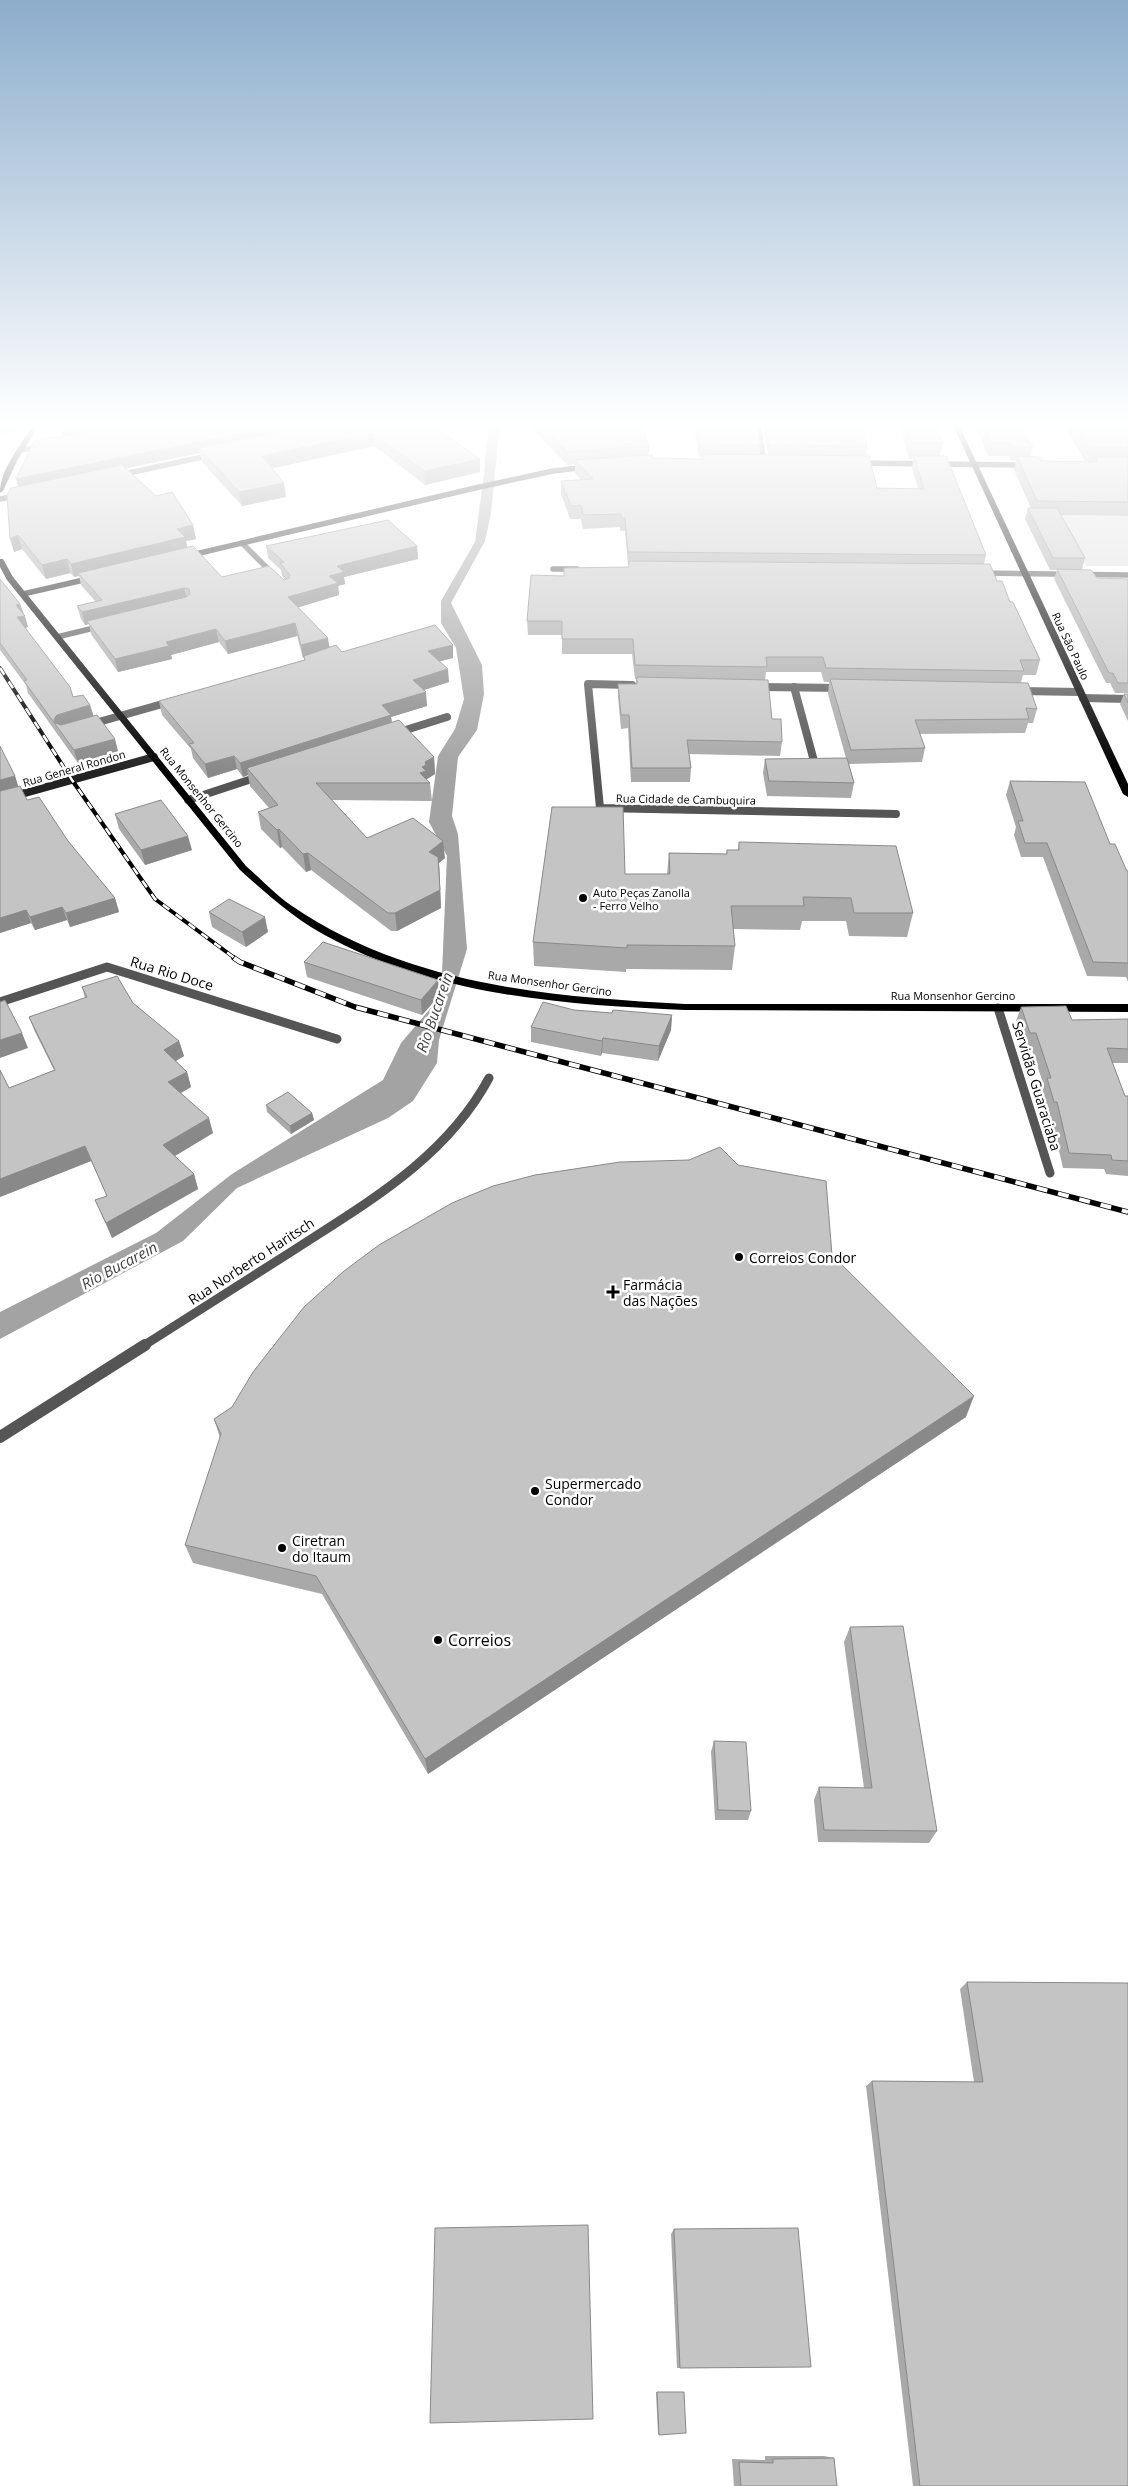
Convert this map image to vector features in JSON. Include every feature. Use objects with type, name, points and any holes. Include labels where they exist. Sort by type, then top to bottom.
[{"type":"main road","name":"Rua São Paulo","points":[[1010,541],[1128,794]]},
{"type":"main road","name":"Rua Monsenhor Gercino","points":[[0,561],[57,637],[243,868],[265,891],[290,910],[315,926],[348,943],[421,970],[476,985],[562,1000],[618,1005],[695,1007],[1128,1008]]},
{"type":"street","points":[[177,558],[250,541]]},
{"type":"street","points":[[242,543],[280,582]]},
{"type":"street","points":[[553,569],[583,569]]},
{"type":"street","points":[[972,573],[1128,575]]},
{"type":"street","points":[[23,594],[104,576]]},
{"type":"street","points":[[57,637],[114,623]]},
{"type":"street","name":"Rua Cidade de Cambuquira","points":[[637,685],[588,684],[600,808],[896,814]]},
{"type":"street","points":[[745,686],[853,688]]},
{"type":"street","points":[[794,687],[814,761]]},
{"type":"street","points":[[1011,690],[1128,699]]},
{"type":"street","points":[[82,727],[177,700]]},
{"type":"street","points":[[392,734],[447,717]]},
{"type":"street","name":"Rua General Rondon","points":[[0,800],[154,757]]},
{"type":"street","points":[[188,800],[271,773]]},
{"type":"street","name":"Rua Rio Doce","points":[[0,1002],[107,967],[337,1039]]},
{"type":"street","name":"Servidão Guaraciaba","points":[[998,1008],[1050,1173]]},
{"type":"street","name":"Rua Norberto Haritsch","points":[[0,1437],[361,1206],[409,1172],[444,1141],[470,1111],[489,1078]]},
{"type":"shaded area","points":[[1074,541],[1128,541],[1128,566],[1086,566]]},
{"type":"water","name":"Rio Bucarein","points":[[485,541],[451,603],[482,665],[484,694],[477,730],[458,757],[452,816],[458,834],[467,949],[439,1040],[437,1063],[413,1101],[388,1118],[237,1188],[183,1241],[0,1339],[0,1312],[156,1233],[232,1174],[383,1080],[401,1043],[441,996],[447,856],[429,822],[438,756],[455,729],[464,699],[456,648],[441,623],[441,601],[475,542]]},
{"type":"building","points":[[23,541],[168,541],[71,564],[67,559],[42,565]]},
{"type":"building","points":[[289,541],[411,541],[417,546],[337,566],[344,572],[329,576],[338,583],[288,597],[328,638],[301,645],[295,623],[225,641],[216,629],[166,642],[169,646],[115,659],[87,621],[186,597],[190,594],[189,589],[184,588],[82,612],[77,606],[102,600],[78,573],[193,546],[222,577],[269,566],[284,580],[289,578],[290,575],[280,563],[284,562],[266,546]]},
{"type":"building","points":[[627,541],[980,541],[986,555],[628,552]]},
{"type":"building","points":[[1045,541],[1075,541],[1085,558],[1053,558]]},
{"type":"building","points":[[629,561],[990,564],[997,581],[1002,581],[1010,602],[1013,602],[1040,660],[1020,660],[1024,671],[826,668],[823,657],[766,657],[767,667],[635,665],[633,639],[562,639],[562,621],[527,621],[531,575],[564,576],[564,568],[629,567]]},
{"type":"building","points":[[1057,569],[1091,570],[1097,578],[1128,579],[1128,683],[1118,683],[1113,673],[1109,673]]},
{"type":"building","points":[[0,579],[20,604],[16,605],[25,616],[17,617],[70,687],[73,697],[83,695],[90,705],[57,715],[54,719],[55,723],[61,725],[97,715],[115,739],[74,750],[24,681],[27,680],[0,643]]},
{"type":"building","points":[[435,625],[453,645],[428,651],[448,669],[413,680],[426,692],[382,705],[391,715],[240,763],[234,756],[205,764],[189,744],[194,743],[159,701],[305,660],[304,656],[336,645],[342,652]]},
{"type":"building","points":[[637,677],[768,680],[772,719],[781,719],[782,742],[687,740],[691,768],[632,768],[629,715],[621,715],[618,684],[637,684]]},
{"type":"building","points":[[830,679],[1028,683],[1037,709],[1026,708],[1029,719],[915,720],[925,748],[851,750]]},
{"type":"building","points":[[1124,694],[1128,694],[1128,703]]},
{"type":"building","points":[[399,720],[434,757],[425,762],[426,765],[422,767],[426,771],[420,773],[430,783],[316,783],[367,838],[413,818],[443,841],[429,852],[438,857],[440,890],[395,913],[388,913],[308,853],[303,854],[279,829],[277,830],[258,812],[278,805],[247,768]]},
{"type":"building","points":[[0,746],[15,776],[0,780]]},
{"type":"building","points":[[847,758],[854,783],[769,781],[765,759]]},
{"type":"building","points":[[1010,781],[1085,782],[1110,844],[1115,844],[1128,871],[1128,963],[1093,962],[1047,843],[1025,843],[1018,821],[1023,821]]},
{"type":"building","points":[[20,786],[27,800],[39,797],[68,841],[115,898],[66,913],[62,907],[30,917],[26,910],[0,918],[0,791]]},
{"type":"building","points":[[161,800],[188,836],[141,850],[115,814]]},
{"type":"building","points":[[552,807],[623,807],[625,874],[670,874],[669,853],[727,854],[727,850],[739,850],[739,842],[896,846],[913,913],[854,913],[851,898],[803,897],[804,906],[731,906],[735,946],[627,945],[627,948],[533,942]]},
{"type":"building","points":[[229,899],[265,917],[242,932],[209,912]]},
{"type":"building","points":[[323,942],[438,980],[421,1000],[304,962]]},
{"type":"building","points":[[117,976],[133,1003],[179,1041],[164,1050],[187,1072],[168,1082],[209,1118],[163,1145],[194,1174],[106,1223],[95,1200],[107,1196],[85,1146],[0,1179],[0,1070],[9,1088],[55,1070],[29,1017],[87,997],[82,987]]},
{"type":"building","points":[[5,1000],[22,1033],[0,1040],[0,1002]]},
{"type":"building","points":[[543,1002],[574,1010],[612,1013],[613,1010],[672,1015],[659,1046],[603,1038],[602,1041],[531,1027]]},
{"type":"building","points":[[1066,1006],[1072,1020],[1128,1019],[1128,1049],[1107,1048],[1125,1096],[1128,1096],[1128,1161],[1112,1160],[1111,1155],[1069,1153],[1057,1102],[1054,1102],[1047,1078],[1051,1078],[1036,1033],[1030,1033],[1021,1007]]},
{"type":"building","points":[[288,1092],[312,1113],[290,1126],[266,1105]]},
{"type":"building","name":"Supermercado Condor","points":[[720,1147],[738,1165],[826,1181],[832,1255],[974,1396],[425,1759],[316,1576],[185,1545],[221,1434],[214,1419],[232,1407],[253,1372],[304,1307],[344,1271],[379,1245],[452,1203],[493,1186],[535,1175],[620,1162],[689,1160]]},
{"type":"building","points":[[903,1626],[937,1831],[824,1830],[819,1787],[872,1788],[850,1627]]},
{"type":"building","points":[[714,1741],[746,1742],[751,1811],[718,1810]]},
{"type":"building","points":[[967,1982],[1128,1983],[1128,2486],[920,2486],[872,2081],[983,2082]]},
{"type":"building","points":[[588,2225],[593,2419],[430,2423],[435,2228]]},
{"type":"building","points":[[798,2228],[811,2367],[680,2368],[674,2229]]},
{"type":"building","points":[[657,2392],[684,2392],[686,2433],[659,2435]]},
{"type":"building","points":[[834,2458],[837,2486],[741,2486],[739,2462],[773,2463],[773,2459]]},
{"type":"railway","points":[[0,668],[72,780],[155,899],[236,959]]},
{"type":"railway","points":[[234,958],[355,1007],[1128,1212]]},
{"type":"place","name":"Auto Peças Zanolla - Ferro Velho","points":[[583,898]]},
{"type":"place","name":"Correios Condor","points":[[739,1257]]},
{"type":"place","name":"Farmácia das Nações","points":[[613,1292]]},
{"type":"place","name":"Supermercado Condor","points":[[535,1491]]},
{"type":"place","name":"Ciretran do Itaum","points":[[282,1548]]},
{"type":"place","name":"Correios","points":[[438,1640]]}]
